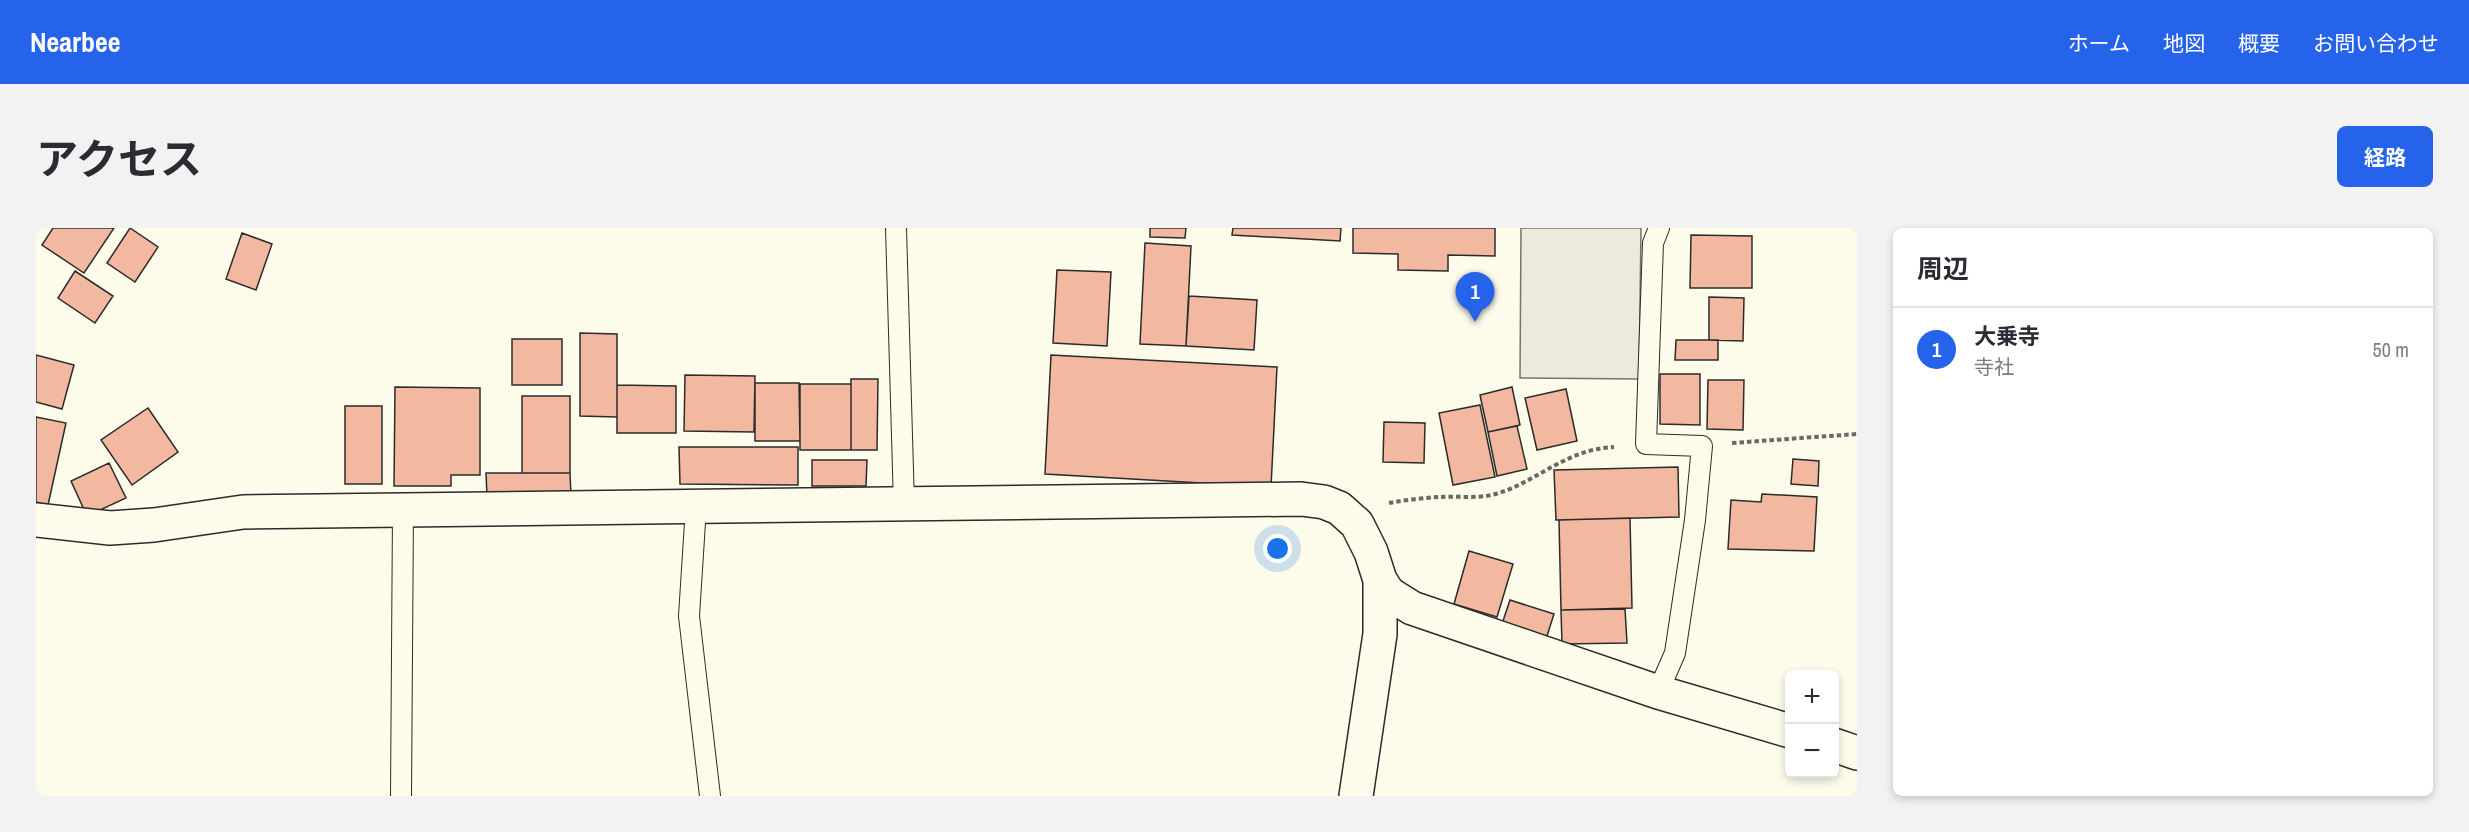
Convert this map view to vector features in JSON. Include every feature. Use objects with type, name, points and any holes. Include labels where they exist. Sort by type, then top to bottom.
[{"type":"street","points":[[36,520],[110,528],[154,525],[243,512],[1301,499],[1324,502],[1339,508],[1357,524],[1380,580],[1388,593],[1412,608],[1658,692],[1785,730]]},
{"type":"street","points":[[1356,796],[1380,634],[1380,580]]},
{"type":"street","points":[[1839,748],[1857,753]]},
{"type":"lane","points":[[896,228],[904,505]]},
{"type":"lane","points":[[1658,692],[1675,653],[1695,520],[1702,446],[1646,444],[1653,243],[1659,228]]},
{"type":"lane","points":[[696,507],[689,616],[710,796]]},
{"type":"lane","points":[[401,796],[403,510]]},
{"type":"path","points":[[1702,446],[1857,434]]},
{"type":"path","points":[[1348,516],[1391,502],[1439,497],[1486,496],[1513,487],[1559,462],[1598,448],[1646,444]]},
{"type":"shaded area","points":[[1521,228],[1641,228],[1639,379],[1520,378]]},
{"type":"building","points":[[53,228],[114,228],[84,273],[42,245]]},
{"type":"building","points":[[130,228],[158,247],[135,282],[107,263]]},
{"type":"building","points":[[1150,228],[1186,228],[1185,238],[1150,237]]},
{"type":"building","points":[[1233,228],[1341,228],[1340,241],[1232,235]]},
{"type":"building","points":[[1353,228],[1495,228],[1495,256],[1448,255],[1448,271],[1398,270],[1398,254],[1353,253]]},
{"type":"building","points":[[242,233],[272,244],[256,290],[226,279]]},
{"type":"building","points":[[1691,235],[1752,236],[1752,288],[1690,288]]},
{"type":"building","points":[[1145,243],[1191,246],[1186,346],[1140,344]]},
{"type":"building","points":[[1057,270],[1111,272],[1107,346],[1053,343]]},
{"type":"building","points":[[75,271],[113,296],[95,323],[58,298]]},
{"type":"building","points":[[1189,296],[1257,300],[1254,350],[1186,346]]},
{"type":"building","points":[[1709,297],[1744,298],[1743,341],[1709,340]]},
{"type":"building","points":[[580,333],[617,334],[617,417],[580,416]]},
{"type":"building","points":[[512,339],[562,339],[562,385],[512,385]]},
{"type":"building","points":[[1676,340],[1718,340],[1718,360],[1675,360]]},
{"type":"building","points":[[36,355],[74,365],[62,409],[36,402]]},
{"type":"building","points":[[1051,355],[1277,367],[1271,487],[1045,474]]},
{"type":"building","points":[[1660,374],[1700,374],[1700,425],[1660,424]]},
{"type":"building","points":[[685,375],[755,376],[754,432],[684,431]]},
{"type":"building","points":[[851,379],[878,379],[877,450],[851,450]]},
{"type":"building","points":[[1708,380],[1744,380],[1743,430],[1707,429]]},
{"type":"building","points":[[755,383],[799,383],[800,441],[755,441]]},
{"type":"building","points":[[800,384],[851,384],[851,450],[800,450]]},
{"type":"building","points":[[617,385],[676,386],[676,433],[617,433]]},
{"type":"building","points":[[395,387],[480,388],[480,475],[451,475],[451,486],[394,486]]},
{"type":"building","points":[[1512,387],[1520,425],[1488,432],[1480,395]]},
{"type":"building","points":[[1566,389],[1577,441],[1537,450],[1525,398]]},
{"type":"building","points":[[522,396],[570,396],[570,473],[522,473]]},
{"type":"building","points":[[1480,405],[1495,477],[1453,485],[1439,413]]},
{"type":"building","points":[[345,406],[382,406],[382,484],[345,484]]},
{"type":"building","points":[[148,408],[178,452],[132,485],[101,440]]},
{"type":"building","points":[[36,417],[66,423],[48,505],[36,502]]},
{"type":"building","points":[[1384,422],[1425,423],[1424,463],[1383,462]]},
{"type":"building","points":[[1517,426],[1527,469],[1497,476],[1488,432]]},
{"type":"building","points":[[679,447],[798,447],[798,485],[680,484]]},
{"type":"building","points":[[1793,459],[1819,461],[1818,486],[1791,484]]},
{"type":"building","points":[[812,460],[867,460],[866,486],[812,486]]},
{"type":"building","points":[[109,463],[126,498],[87,516],[71,481]]},
{"type":"building","points":[[1678,467],[1679,517],[1556,520],[1554,470]]},
{"type":"building","points":[[486,473],[570,473],[571,496],[487,496]]},
{"type":"building","points":[[1762,494],[1817,497],[1814,551],[1728,549],[1731,500],[1761,502]]},
{"type":"building","points":[[1630,518],[1632,608],[1561,610],[1559,520]]},
{"type":"building","points":[[1469,551],[1513,564],[1497,617],[1454,604]]},
{"type":"building","points":[[1510,600],[1554,614],[1546,639],[1502,624]]},
{"type":"building","points":[[1625,609],[1627,643],[1562,644],[1561,610]]},
{"type":"place","name":"大乗寺","points":[[1475,322]]}]
